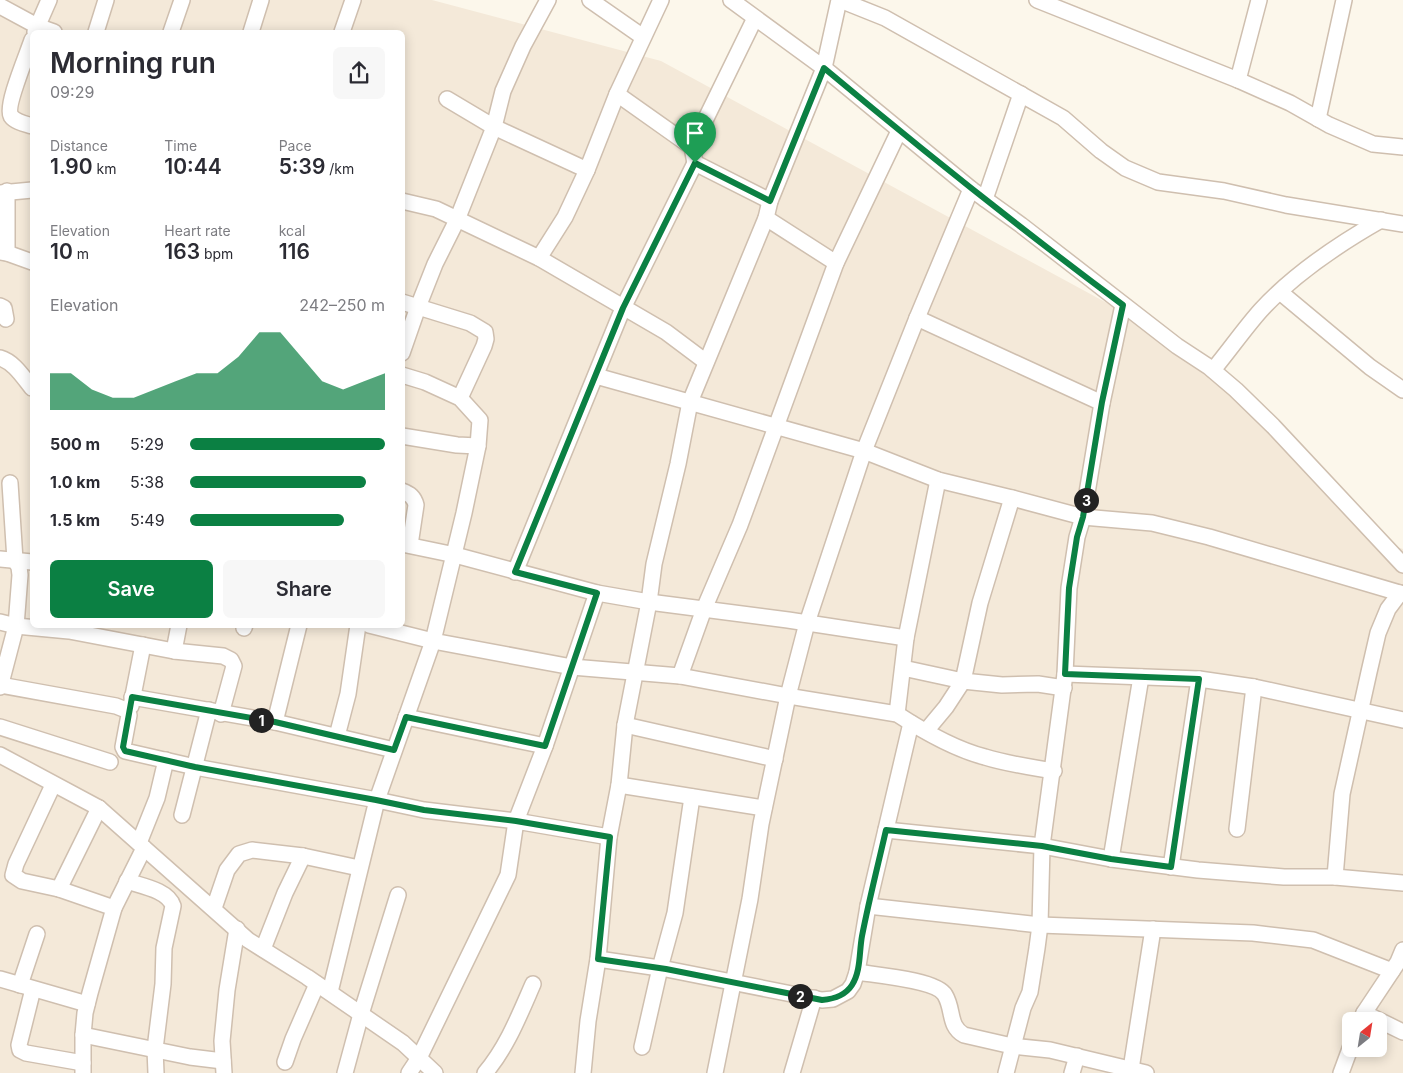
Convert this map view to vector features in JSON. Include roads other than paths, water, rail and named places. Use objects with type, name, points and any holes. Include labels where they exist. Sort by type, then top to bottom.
[{"type":"street","points":[[36,30],[49,0]]},
{"type":"street","points":[[97,30],[106,0]]},
{"type":"street","points":[[172,30],[182,0]]},
{"type":"street","points":[[252,30],[261,0]]},
{"type":"street","points":[[343,30],[352,0]]},
{"type":"street","points":[[405,344],[418,307],[494,127],[503,91],[523,46],[548,0]]},
{"type":"street","points":[[590,0],[643,37]]},
{"type":"street","points":[[539,258],[565,216],[587,170],[617,94],[661,0]]},
{"type":"street","points":[[731,0],[824,68],[971,189],[1021,225],[1177,346],[1213,370],[1273,426],[1403,565]]},
{"type":"street","points":[[583,1073],[625,725],[654,564],[678,464],[690,402],[766,218],[770,201],[824,68],[840,0],[885,18],[1064,118],[1100,151],[1125,168],[1158,182],[1224,191],[1286,205],[1403,224]]},
{"type":"street","points":[[1037,0],[1238,80],[1373,144],[1403,147]]},
{"type":"street","points":[[1238,80],[1259,0]]},
{"type":"street","points":[[1318,119],[1344,0]]},
{"type":"street","points":[[0,6],[31,30]]},
{"type":"street","points":[[515,572],[623,308],[695,163],[692,147],[755,18]]},
{"type":"street","points":[[30,43],[5,93],[11,116],[17,121],[30,125]]},
{"type":"street","points":[[617,94],[692,147]]},
{"type":"street","points":[[985,199],[1021,94]]},
{"type":"street","points":[[447,99],[494,127],[587,170]]},
{"type":"street","points":[[680,676],[704,609],[740,525],[836,263],[899,131]]},
{"type":"street","points":[[695,163],[770,201]]},
{"type":"street","points":[[714,1073],[750,899],[764,808],[788,696],[807,622],[864,451],[971,189]]},
{"type":"street","points":[[30,190],[4,192],[4,253],[30,261]]},
{"type":"street","points":[[405,202],[436,209],[539,258],[666,332],[706,362]]},
{"type":"street","points":[[766,218],[836,263]]},
{"type":"street","points":[[1213,370],[1262,310],[1298,275],[1320,258],[1381,220]]},
{"type":"street","points":[[1280,292],[1370,367],[1403,390]]},
{"type":"street","points":[[405,303],[470,323],[485,332],[484,346],[460,398]]},
{"type":"street","points":[[1006,1073],[1023,1008],[1030,992],[1040,926],[1042,846],[1054,771],[1064,681],[1069,588],[1102,402],[1123,305]]},
{"type":"street","points":[[917,318],[1102,402]]},
{"type":"street","points":[[0,358],[7,360],[30,386]]},
{"type":"street","points":[[285,1062],[294,1038],[324,988],[359,868],[376,800],[433,641],[455,555],[478,446],[480,420],[460,398],[425,382],[405,376]]},
{"type":"street","points":[[596,376],[775,428],[864,451],[938,480],[1083,517],[1152,523],[1209,537],[1402,594],[1388,609],[1378,633],[1342,794],[1335,877]]},
{"type":"street","points":[[405,436],[457,445],[478,446]]},
{"type":"street","points":[[897,714],[906,638],[938,480]]},
{"type":"street","points":[[7,560],[10,483]]},
{"type":"street","points":[[405,492],[414,499],[416,505],[406,545],[455,555],[597,593],[648,602],[807,622],[906,638]]},
{"type":"street","points":[[926,731],[946,708],[963,681],[980,603],[1012,498]]},
{"type":"street","points":[[7,560],[30,562]]},
{"type":"street","points":[[7,560],[19,567],[20,575],[16,626],[1,681],[116,706],[126,710],[129,715]]},
{"type":"street","points":[[410,1073],[508,875],[516,821],[545,746],[597,593]]},
{"type":"street","points":[[0,622],[30,627]]},
{"type":"street","points":[[37,628],[69,631],[174,651],[224,656],[231,660],[234,666],[195,767],[182,815]]},
{"type":"street","points":[[174,651],[178,628]]},
{"type":"street","points":[[275,722],[298,628]]},
{"type":"street","points":[[337,736],[348,694],[358,628]]},
{"type":"street","points":[[381,628],[433,641],[572,666],[680,676],[897,714],[950,744],[982,757],[1054,771]]},
{"type":"street","points":[[143,645],[123,747],[125,751],[195,767],[424,810],[516,821],[610,837]]},
{"type":"street","points":[[903,668],[963,681],[1002,684],[1038,684],[1141,677],[1199,679],[1254,687],[1403,720]]},
{"type":"street","points":[[1111,859],[1141,677]]},
{"type":"street","points":[[1171,867],[1199,679]]},
{"type":"street","points":[[1237,830],[1254,687]]},
{"type":"street","points":[[132,697],[275,722],[394,750]]},
{"type":"street","points":[[406,717],[545,746]]},
{"type":"street","points":[[598,959],[660,968],[822,1000],[841,996],[848,991],[853,984],[857,972],[868,906],[910,723]]},
{"type":"street","points":[[625,725],[775,759]]},
{"type":"street","points":[[0,727],[110,762]]},
{"type":"street","points":[[0,755],[99,808],[248,940],[324,988],[402,1043],[435,1073]]},
{"type":"street","points":[[38,934],[27,987],[19,1045],[20,1050],[26,1054],[83,1068],[83,1035],[87,1004],[114,908],[141,846],[157,798],[166,760]]},
{"type":"street","points":[[53,785],[7,876],[59,889],[114,908]]},
{"type":"street","points":[[619,785],[764,808]]},
{"type":"street","points":[[642,1047],[678,896],[692,797]]},
{"type":"street","points":[[59,889],[99,808]]},
{"type":"street","points":[[886,830],[1042,846],[1111,859],[1171,867],[1284,878],[1335,877],[1403,883]]},
{"type":"street","points":[[214,908],[228,870],[240,854],[252,850],[303,856],[359,868]]},
{"type":"street","points":[[263,949],[285,893],[303,856]]},
{"type":"street","points":[[127,881],[161,893],[172,901],[173,906],[164,948],[163,984],[155,1049],[156,1073]]},
{"type":"street","points":[[345,1073],[361,1014],[398,896]]},
{"type":"street","points":[[868,906],[1040,926],[1253,933],[1313,940],[1399,962],[1365,1012]]},
{"type":"street","points":[[83,1035],[155,1049],[224,1067],[222,1040],[227,990],[237,929]]},
{"type":"street","points":[[857,972],[937,987],[946,996],[954,1026],[957,1031],[964,1035],[1012,1046],[1050,1050],[1139,1071],[1153,929]]},
{"type":"street","points":[[0,979],[87,1004]]},
{"type":"street","points":[[485,1073],[510,1036],[533,984]]},
{"type":"street","points":[[792,1073],[814,998]]},
{"type":"street","points":[[1388,1027],[1403,1032]]},
{"type":"street","points":[[1072,1073],[1077,1056]]},
{"type":"street","points":[[1341,1073],[1347,1058]]}]
